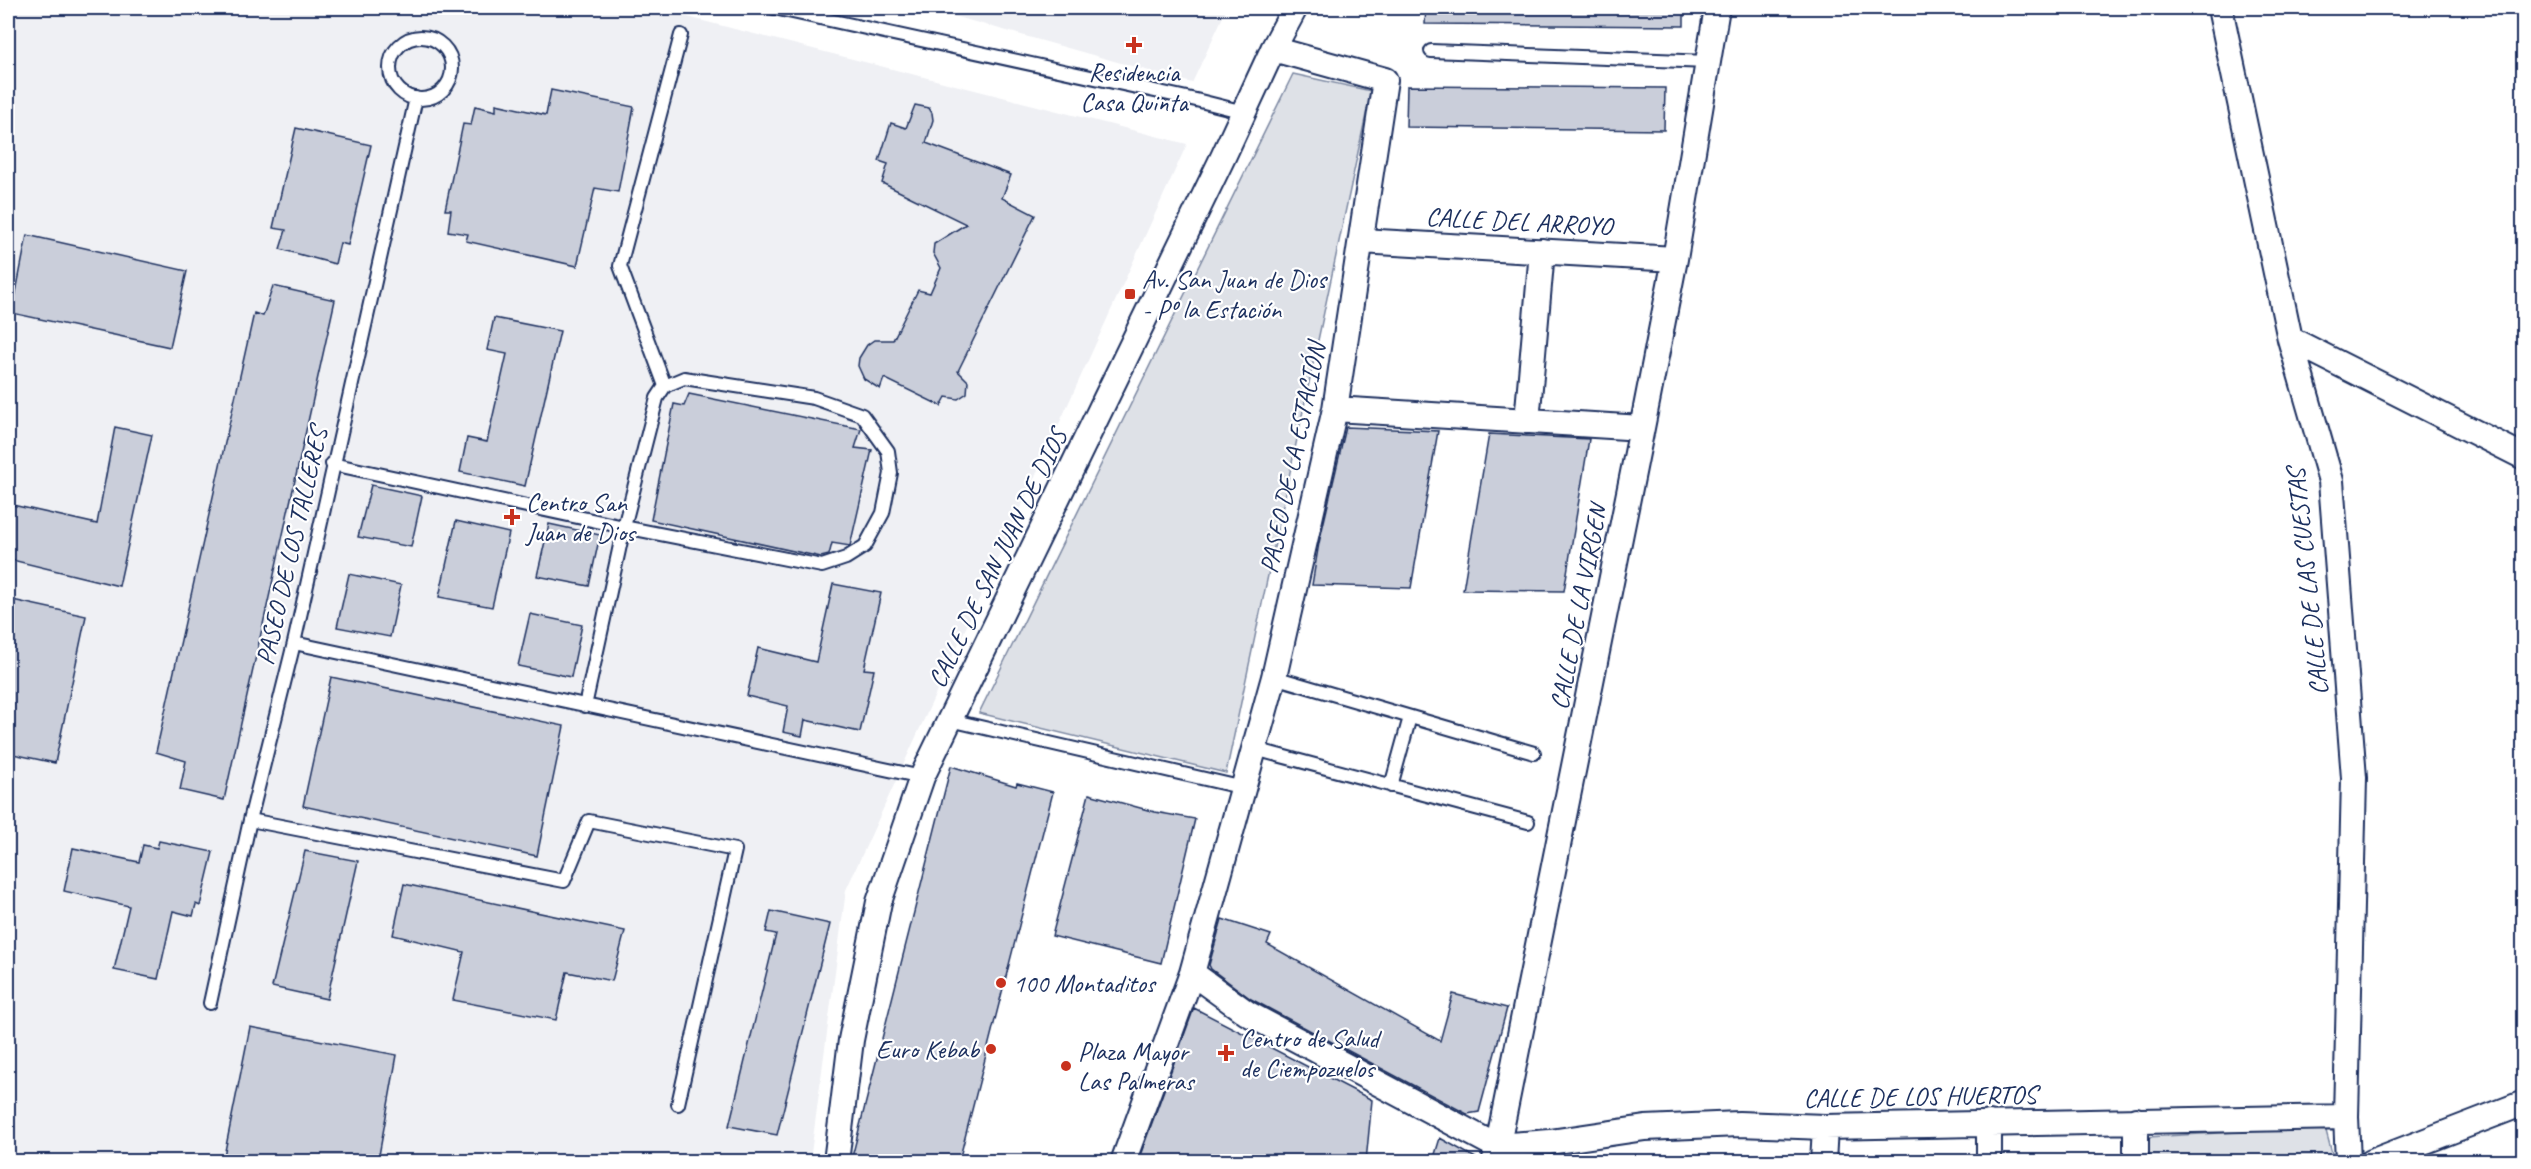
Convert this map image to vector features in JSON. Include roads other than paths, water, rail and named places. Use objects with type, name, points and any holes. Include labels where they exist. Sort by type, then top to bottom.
[{"type":"street","name":"CALLE DE SAN JUAN DE DIOS","points":[[836,1161],[851,1040],[879,902],[922,777],[1273,49],[1295,8]]},
{"type":"street","name":"CALLE DE LA VIRGEN","points":[[1495,1154],[1577,758],[1675,259],[1717,8]]},
{"type":"street","name":"CALLE DE LAS CUESTAS","points":[[2220,8],[2290,339],[2331,481],[2354,778],[2346,1117],[2348,1161]]},
{"type":"street","name":"PASEO DE LA ESTACIÓN","points":[[1123,1161],[1192,972],[1274,677],[1335,409],[1386,80],[1273,49]]},
{"type":"street","name":"CALLE DEL ARROYO","points":[[1361,241],[1675,259]]},
{"type":"street","points":[[1527,420],[1542,251]]},
{"type":"street","points":[[2290,339],[2523,457]]},
{"type":"street","points":[[1335,409],[1642,428]]},
{"type":"street","points":[[1192,972],[1247,1013],[1422,1106],[1495,1154]]},
{"type":"street","points":[[2371,1161],[2523,1103]]},
{"type":"street","name":"CALLE DE LOS HUERTOS","points":[[1495,1154],[1550,1142],[1645,1128],[1739,1124],[1825,1127],[2346,1117]]},
{"type":"street","points":[[2136,1120],[2136,1161]]},
{"type":"street","points":[[1989,1123],[1989,1161]]},
{"type":"street","points":[[1823,1161],[1825,1127]]},
{"type":"lane","points":[[774,8],[1244,112]]},
{"type":"lane","points":[[665,386],[620,266],[681,35]]},
{"type":"lane","points":[[423,36],[434,39],[449,53],[453,63],[452,74],[448,84],[441,92],[431,98],[416,98],[402,92],[395,85],[390,66],[392,56],[404,41],[423,36]]},
{"type":"lane","points":[[1431,51],[1708,62]]},
{"type":"lane","name":"PASEO DE LOS TALLERES","points":[[210,1003],[250,820],[294,643],[416,98]]},
{"type":"lane","points":[[333,464],[624,527],[822,566],[846,558],[865,546],[883,513],[891,473],[888,451],[862,415],[814,398],[684,378],[665,386],[657,398],[624,527],[585,706]]},
{"type":"lane","points":[[294,643],[922,777]]},
{"type":"lane","points":[[1274,677],[1534,753]]},
{"type":"lane","points":[[1391,786],[1410,717]]},
{"type":"lane","points":[[950,720],[1244,788]]},
{"type":"lane","points":[[1255,749],[1528,822]]},
{"type":"lane","points":[[250,820],[564,881],[589,821],[735,850],[678,1104]]},
{"type":"place","name":"Residencia Casa Quinta","points":[[1134,45]]},
{"type":"place","name":"Av. San Juan de Dios - Pº la Estación","points":[[1130,294]]},
{"type":"place","name":"Centro San Juan de Dios","points":[[512,517]]},
{"type":"place","name":"100 Montaditos","points":[[1001,983]]},
{"type":"place","name":"Euro Kebab","points":[[991,1049]]},
{"type":"place","name":"Centro de Salud de Ciempozuelos","points":[[1226,1053]]},
{"type":"place","name":"Plaza Mayor Las Palmeras","points":[[1066,1066]]}]
